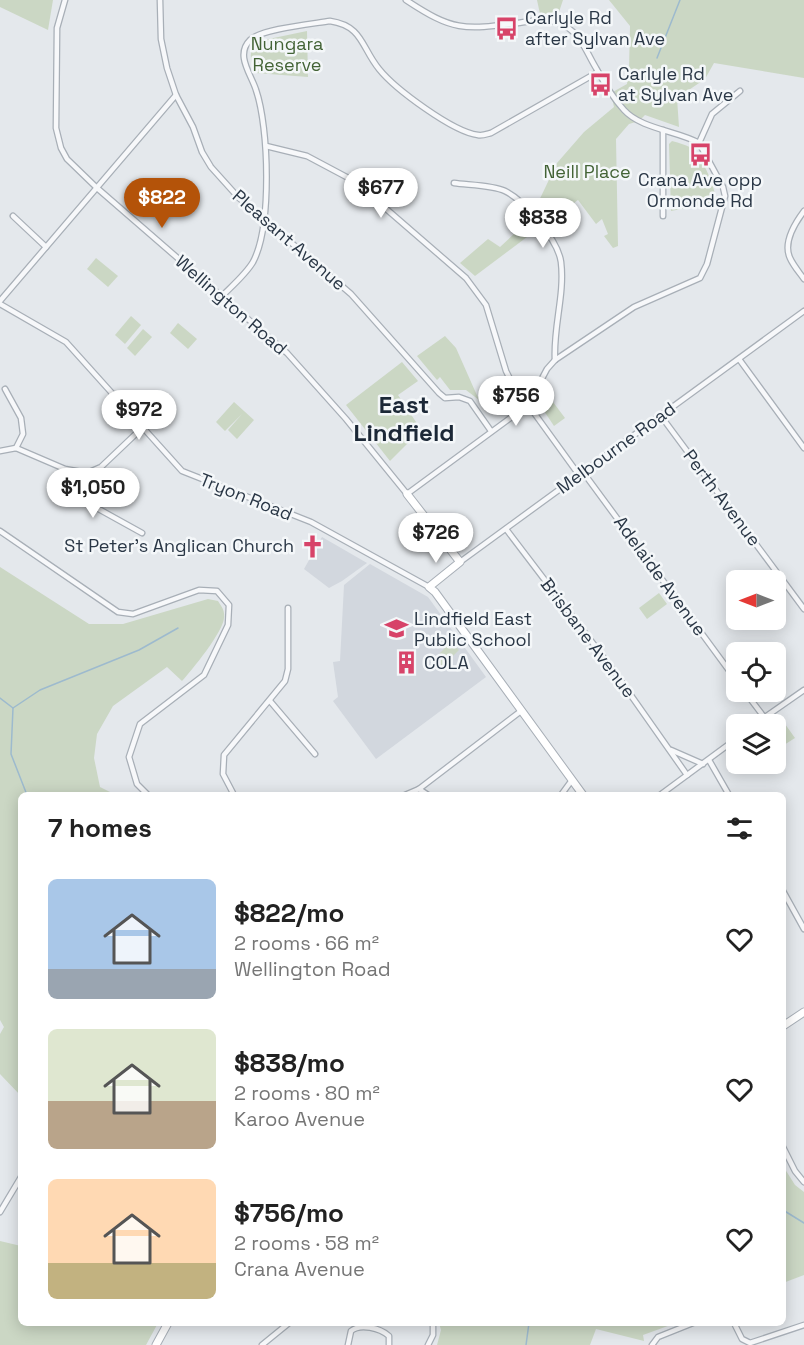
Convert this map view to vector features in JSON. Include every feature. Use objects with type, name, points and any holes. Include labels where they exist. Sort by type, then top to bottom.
[{"type":"street","name":"Wellington Road","points":[[65,0],[57,28],[56,128],[61,148],[67,159],[287,353],[407,494],[460,562]]},
{"type":"street","name":"Pleasant Avenue","points":[[160,0],[161,39],[166,68],[176,95],[211,167],[232,192],[351,294],[439,393],[445,398],[466,398],[491,431]]},
{"type":"street","points":[[406,0],[442,22],[466,28],[542,20],[567,27],[581,40],[598,72],[627,113],[701,146],[723,187],[725,196],[707,264],[700,278],[634,307],[555,360],[547,369],[528,405],[407,494]]},
{"type":"street","points":[[222,296],[252,264],[264,219],[266,146],[256,89],[244,62],[247,44],[258,33],[330,21],[352,27],[379,69],[394,84],[442,120],[478,135],[491,133],[598,72]]},
{"type":"street","points":[[701,146],[712,114],[740,90]]},
{"type":"street","points":[[0,302],[176,95]]},
{"type":"street","points":[[663,130],[663,216]]},
{"type":"street","name":"Adelaide Avenue","points":[[266,146],[307,156],[354,181],[466,278],[486,305],[506,371],[528,405],[726,667]]},
{"type":"street","points":[[454,183],[505,191],[544,226],[559,254],[561,265],[554,341],[555,360]]},
{"type":"street","points":[[804,212],[790,234],[788,253],[790,260],[804,279]]},
{"type":"street","points":[[13,216],[46,247]]},
{"type":"street","name":"Tryon Road","points":[[0,302],[66,342],[182,471],[311,522],[435,592],[581,792]]},
{"type":"street","name":"Melbourne Road","points":[[429,587],[804,310]]},
{"type":"street","points":[[739,359],[804,448]]},
{"type":"street","points":[[5,389],[21,418],[23,434],[16,448]]},
{"type":"street","name":"Perth Avenue","points":[[661,416],[804,609]]},
{"type":"street","points":[[0,451],[16,448],[65,469],[87,473],[101,467],[142,428]]},
{"type":"street","points":[[87,473],[90,497],[95,507],[142,533]]},
{"type":"street","name":"Brisbane Avenue","points":[[506,529],[611,667],[687,775]]},
{"type":"street","points":[[0,531],[118,612],[133,614],[199,590],[217,591],[229,605],[228,626],[204,675],[140,724],[129,757],[137,784],[145,792]]},
{"type":"street","points":[[232,792],[223,774],[224,755],[285,681],[288,669],[288,608]]},
{"type":"street","points":[[768,714],[804,690]]},
{"type":"street","points":[[270,701],[315,754]]},
{"type":"street","points":[[753,702],[762,714]]},
{"type":"street","points":[[412,792],[521,711]]},
{"type":"street","points":[[664,792],[726,747]]},
{"type":"street","points":[[668,749],[703,764]]},
{"type":"street","points":[[709,760],[727,792]]},
{"type":"street","points":[[563,792],[572,780]]},
{"type":"street","points":[[419,789],[424,792]]},
{"type":"street","points":[[786,896],[804,929]]},
{"type":"street","points":[[786,1024],[804,1012]]},
{"type":"street","points":[[786,1153],[795,1171],[804,1182]]},
{"type":"street","points":[[0,1212],[18,1182]]},
{"type":"street","points":[[736,1326],[742,1339],[750,1343],[804,1325]]},
{"type":"street","points":[[156,1345],[166,1326]]},
{"type":"street","points":[[262,1345],[284,1326]]},
{"type":"street","points":[[348,1345],[350,1334],[356,1327],[362,1326],[389,1336],[389,1345]]},
{"type":"street","points":[[377,1330],[378,1326]]},
{"type":"street","points":[[428,1345],[433,1335],[433,1326]]},
{"type":"street","points":[[652,1345],[655,1339],[663,1334],[685,1326]]},
{"type":"shaded area","points":[[322,537],[367,563],[329,588],[304,569]]},
{"type":"shaded area","name":"Lindfield East Public School","points":[[370,564],[428,597],[486,677],[376,759],[333,701],[338,697],[333,662],[340,661],[344,585]]},
{"type":"green space","points":[[0,0],[53,0],[48,30],[0,7]]},
{"type":"green space","points":[[537,0],[563,0],[558,15],[540,14]]},
{"type":"green space","name":"Neill Place","points":[[609,0],[804,0],[804,78],[714,63],[705,79],[677,98],[679,127],[645,115],[639,121],[629,124],[616,139],[618,246],[613,248],[604,236],[608,234],[602,219],[596,224],[578,200],[566,209],[559,206],[548,207],[542,215],[535,209],[557,163],[584,132],[614,107],[611,93],[627,84],[630,26]]},
{"type":"green space","name":"Nungara Reserve","points":[[307,31],[308,77],[256,73],[251,56],[255,44],[259,41]]},
{"type":"green space","points":[[672,141],[689,147],[697,154],[712,183],[716,202],[671,211],[669,144]]},
{"type":"green space","points":[[529,220],[539,228],[475,276],[460,263],[488,239],[500,247]]},
{"type":"green space","points":[[96,258],[118,276],[108,287],[87,269]]},
{"type":"green space","points":[[131,316],[141,325],[125,344],[115,335]]},
{"type":"green space","points":[[178,323],[197,339],[188,349],[170,333]]},
{"type":"green space","points":[[143,329],[152,337],[135,356],[127,348]]},
{"type":"green space","points":[[445,336],[456,348],[479,400],[466,390],[450,390],[440,377],[437,380],[417,356]]},
{"type":"green space","points":[[402,362],[418,381],[398,395],[421,433],[390,461],[346,405]]},
{"type":"green space","points":[[550,398],[565,418],[554,426],[540,405]]},
{"type":"green space","points":[[234,402],[254,420],[237,439],[228,430],[242,414],[225,431],[216,422]]},
{"type":"green space","points":[[0,567],[89,624],[123,624],[208,599],[218,601],[223,609],[222,624],[213,641],[182,681],[167,667],[113,706],[97,734],[94,758],[100,787],[110,792],[18,792],[18,1093],[0,1074],[0,1034],[4,1027],[0,1020]]},
{"type":"green space","points":[[659,593],[667,604],[647,619],[639,608]]},
{"type":"green space","points":[[451,642],[459,650],[441,668],[433,660]]},
{"type":"green space","points":[[786,725],[795,738],[786,744]]},
{"type":"green space","points":[[786,1171],[795,1185],[804,1192],[804,1275],[786,1282]]},
{"type":"green space","points":[[0,1241],[18,1245],[18,1326],[156,1326],[146,1345],[0,1345]]},
{"type":"green space","points":[[440,1326],[668,1326],[643,1335],[644,1341],[596,1329],[590,1345],[437,1345]]},
{"type":"waterway","points":[[657,58],[680,0]]},
{"type":"waterway","points":[[13,708],[40,690],[139,650],[178,628]]},
{"type":"waterway","points":[[0,698],[13,708],[11,754],[26,792]]},
{"type":"waterway","points":[[786,1212],[804,1223]]},
{"type":"waterway","points":[[526,1345],[529,1326]]},
{"type":"place","name":"Carlyle Rd after Sylvan Ave","points":[[507,28]]},
{"type":"place","name":"Carlyle Rd at Sylvan Ave","points":[[600,84]]},
{"type":"place","name":"Crana Ave opp Ormonde Rd","points":[[700,154]]},
{"type":"place","name":"St Peter's Anglican Church","points":[[312,546]]},
{"type":"place","name":"Lindfield East Public School","points":[[396,629]]},
{"type":"place","name":"COLA","points":[[406,663]]},
{"type":"district","name":"East Lindfield","points":[[404,419]]}]
